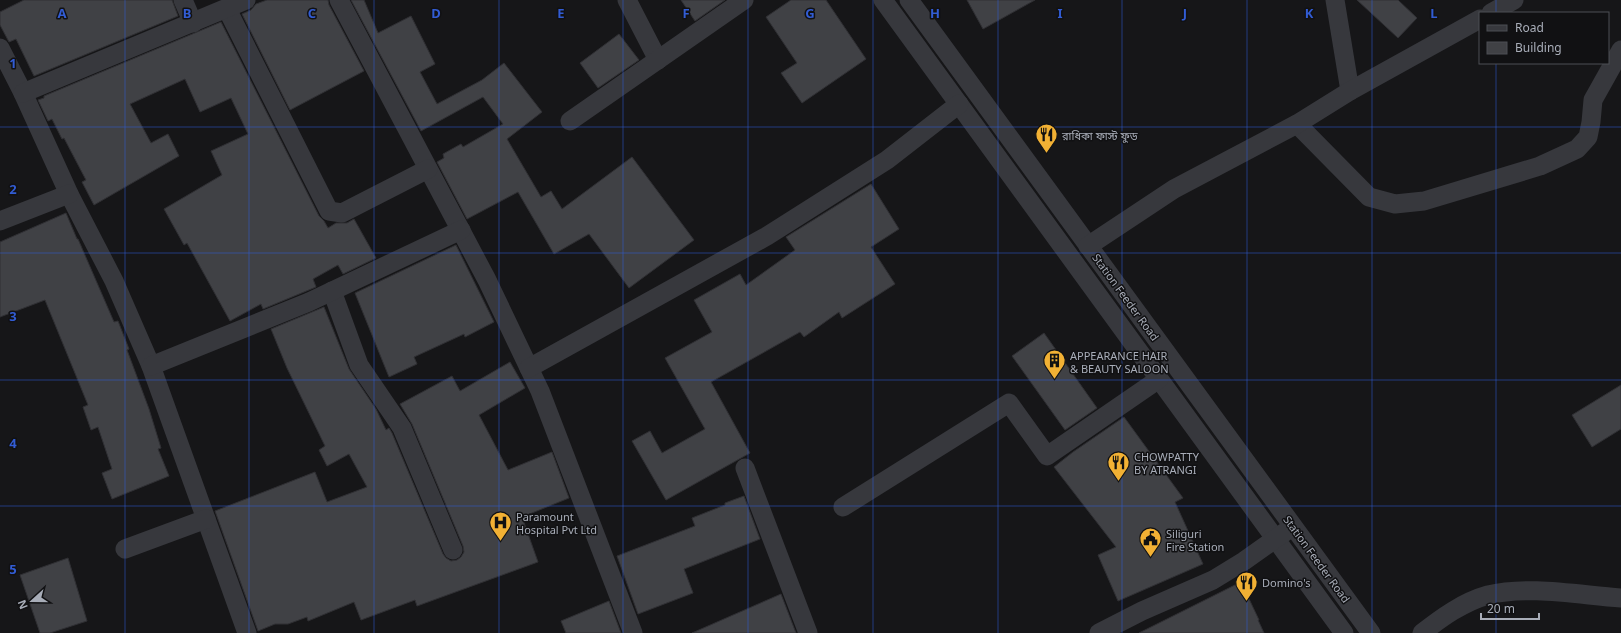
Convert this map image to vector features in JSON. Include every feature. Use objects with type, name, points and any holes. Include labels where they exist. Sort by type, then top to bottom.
[{"type":"street","points":[[183,0],[193,23]]},
{"type":"street","points":[[23,93],[246,0]]},
{"type":"street","points":[[339,0],[487,280],[540,391],[633,633]]},
{"type":"street","points":[[627,0],[658,60]]},
{"type":"street","points":[[570,121],[744,0]]},
{"type":"street","name":"Station Feeder Road","points":[[883,0],[1344,633]]},
{"type":"street","name":"Station Feeder Road","points":[[909,0],[1371,633]]},
{"type":"street","points":[[1335,0],[1350,91]]},
{"type":"street","points":[[1493,12],[1514,0]]},
{"type":"street","points":[[227,9],[329,211],[342,213],[428,169]]},
{"type":"street","points":[[1088,246],[1174,189],[1297,124],[1350,91],[1479,20]]},
{"type":"street","points":[[0,48],[23,93],[69,194],[114,281],[151,366],[247,633]]},
{"type":"street","points":[[1297,124],[1369,197],[1395,204],[1424,201],[1540,166],[1577,149],[1588,137],[1593,100],[1621,50]]},
{"type":"street","points":[[529,368],[767,236],[887,160],[959,104]]},
{"type":"street","points":[[0,221],[69,194]]},
{"type":"street","points":[[151,366],[309,302],[461,230]]},
{"type":"street","points":[[332,291],[359,364],[402,428],[453,550]]},
{"type":"street","points":[[843,507],[1009,403],[1047,456],[1159,379]]},
{"type":"street","points":[[745,468],[808,633]]},
{"type":"street","points":[[125,548],[206,519]]},
{"type":"street","points":[[1099,633],[1142,611],[1213,580],[1244,561],[1293,526]]},
{"type":"street","points":[[1422,633],[1439,620],[1466,604],[1486,596],[1509,591],[1534,591],[1621,598]]},
{"type":"building","points":[[24,0],[172,0],[178,16],[34,76],[16,39],[9,42],[0,25],[0,12]]},
{"type":"building","points":[[267,0],[328,0],[329,5],[364,71],[290,110],[242,14],[251,10],[256,4]]},
{"type":"building","points":[[351,0],[364,0],[378,33],[411,16],[435,64],[420,72],[437,104],[482,80],[504,63],[542,112],[507,139],[541,197],[551,191],[562,209],[632,157],[694,240],[629,288],[589,234],[554,254],[518,192],[467,219],[437,162],[444,158],[443,154],[461,144],[463,147],[503,124],[483,97],[421,131]]},
{"type":"building","points":[[681,0],[725,0],[695,21]]},
{"type":"building","points":[[791,0],[826,0],[866,59],[802,103],[781,73],[797,63],[766,17]]},
{"type":"building","points":[[967,0],[1035,0],[983,29]]},
{"type":"building","points":[[1357,0],[1398,0],[1417,18],[1398,38]]},
{"type":"building","points":[[221,22],[319,216],[328,228],[336,223],[347,223],[354,219],[376,258],[343,274],[338,265],[313,279],[316,287],[263,309],[261,304],[230,321],[187,243],[184,245],[164,209],[222,175],[211,151],[248,134],[231,98],[200,112],[185,79],[130,104],[151,143],[168,134],[179,156],[94,205],[82,182],[86,180],[64,138],[62,139],[52,119],[48,121],[38,100],[44,98],[44,96]]},
{"type":"building","points":[[619,34],[639,60],[598,88],[580,63]]},
{"type":"building","points":[[871,184],[899,229],[871,247],[895,284],[842,318],[839,312],[804,337],[800,332],[711,382],[750,453],[666,500],[632,441],[650,431],[662,453],[705,429],[665,358],[712,332],[694,300],[740,274],[746,285],[795,250],[786,237]]},
{"type":"building","points":[[66,213],[114,322],[118,321],[129,349],[127,350],[149,409],[161,448],[158,449],[169,476],[112,499],[102,473],[112,469],[98,427],[91,430],[83,407],[88,405],[45,300],[0,317],[0,242]]},
{"type":"building","points":[[456,245],[494,322],[465,337],[464,334],[414,357],[417,364],[389,377],[355,293]]},
{"type":"building","points":[[324,307],[349,369],[376,409],[386,430],[389,428],[392,433],[443,554],[451,561],[457,560],[461,557],[464,552],[463,546],[412,424],[400,404],[452,376],[460,391],[510,362],[525,388],[479,415],[508,470],[552,452],[569,498],[522,517],[538,562],[417,606],[415,600],[361,620],[354,602],[308,621],[307,617],[288,624],[275,624],[258,631],[215,511],[315,472],[327,502],[367,487],[349,454],[327,466],[319,450],[325,446],[287,368],[271,329]]},
{"type":"building","name":"APPEARANCE HAIR & BEAUTY SALOON","points":[[1044,333],[1097,408],[1065,430],[1012,356]]},
{"type":"building","points":[[1621,385],[1621,429],[1592,447],[1572,415]]},
{"type":"building","name":"CHOWPATTY BY ATRANGI","points":[[1124,417],[1183,498],[1175,502],[1203,564],[1118,601],[1098,555],[1116,547],[1054,467]]},
{"type":"building","points":[[744,496],[760,539],[684,569],[693,593],[638,614],[617,556],[695,526],[692,518]]},
{"type":"building","points":[[68,558],[87,621],[50,633],[40,633],[20,575]]},
{"type":"building","points":[[1241,582],[1264,633],[1139,633]]},
{"type":"building","points":[[781,594],[796,633],[692,633]]},
{"type":"building","points":[[609,601],[621,633],[566,633],[561,621]]},
{"type":"place","name":"রাধিকা ফাস্ট ফুড","points":[[1046,154]]},
{"type":"place","name":"APPEARANCE HAIR & BEAUTY SALOON","points":[[1054,380]]},
{"type":"place","name":"CHOWPATTY BY ATRANGI","points":[[1119,482]]},
{"type":"place","name":"Paramount Hospital Pvt Ltd","points":[[501,542]]},
{"type":"place","name":"Siliguri Fire Station","points":[[1150,558]]},
{"type":"place","name":"Domino's","points":[[1247,602]]}]
